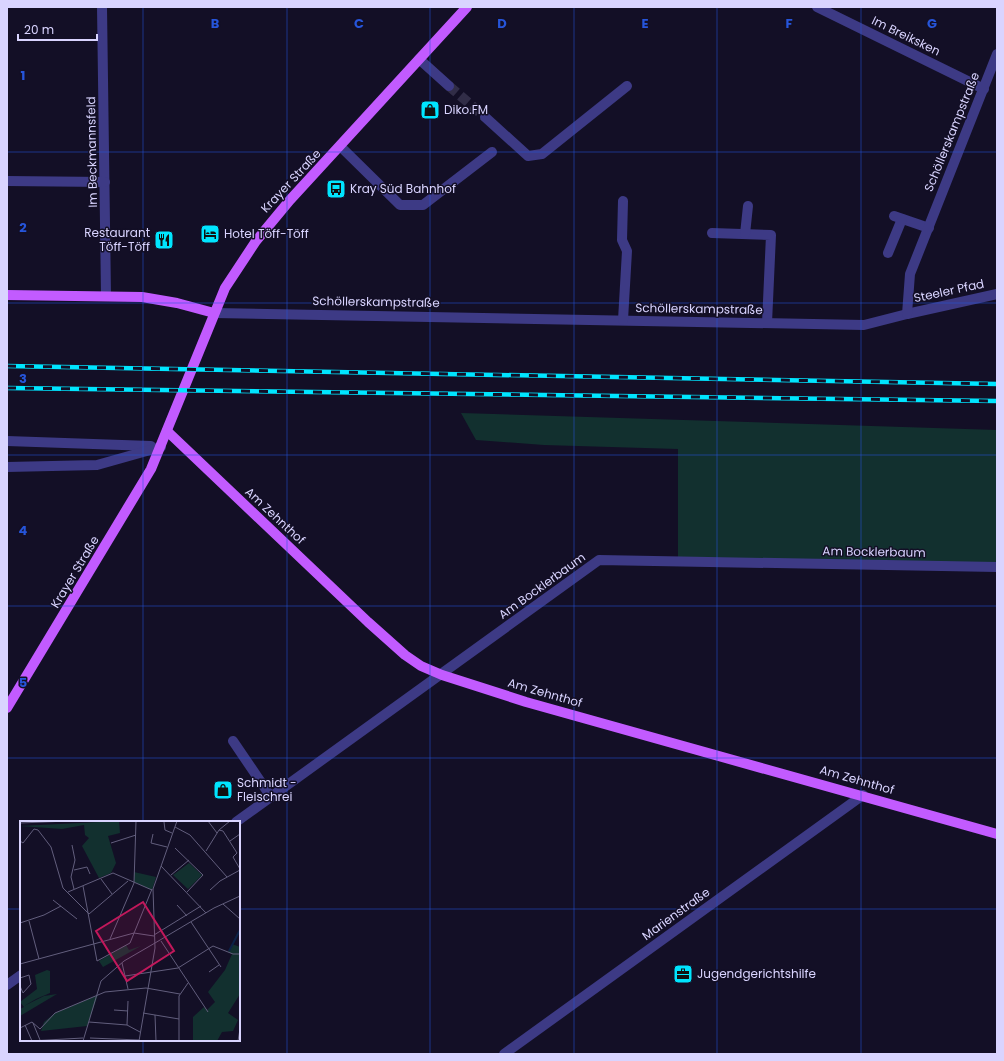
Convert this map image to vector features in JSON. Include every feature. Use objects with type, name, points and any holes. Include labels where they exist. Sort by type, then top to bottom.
[{"type":"main road","name":"Krayer Straße","points":[[7,708],[152,469],[225,288],[256,241],[290,200],[467,7]]},
{"type":"main road","points":[[7,295],[142,297],[177,303],[214,313]]},
{"type":"main road","name":"Am Zehnthof","points":[[167,431],[405,655],[421,666],[442,675],[526,702],[863,795],[997,834]]},
{"type":"street","name":"Im Beckmannsfeld","points":[[102,7],[106,296]]},
{"type":"street","name":"Im Breiksken","points":[[817,7],[984,89]]},
{"type":"street","name":"Schöllerskampstraße","points":[[214,313],[864,325],[906,314],[910,274],[997,54]]},
{"type":"street","points":[[419,60],[449,86]]},
{"type":"street","points":[[485,117],[528,156],[542,154],[627,86]]},
{"type":"street","points":[[341,146],[400,205],[423,205],[492,152]]},
{"type":"street","points":[[7,181],[105,182]]},
{"type":"street","points":[[623,201],[622,240],[627,251],[623,320]]},
{"type":"street","points":[[745,234],[748,206]]},
{"type":"street","points":[[888,253],[898,217],[929,228]]},
{"type":"street","points":[[712,233],[771,235],[767,323]]},
{"type":"street","name":"Steeler Pfad","points":[[906,314],[997,294]]},
{"type":"street","points":[[7,441],[161,447]]},
{"type":"street","points":[[7,466],[97,465],[161,447]]},
{"type":"street","name":"Am Bocklerbaum","points":[[237,821],[442,675],[599,560],[997,567]]},
{"type":"street","points":[[233,741],[270,797]]},
{"type":"street","name":"Marienstraße","points":[[504,1054],[863,795]]},
{"type":"street","points":[[7,985],[20,976]]},
{"type":"green space","points":[[461,413],[997,430],[997,565],[678,559],[678,449],[544,445],[476,440]]},
{"type":"tunnel","points":[[449,86],[485,117]]},
{"type":"railway","points":[[7,366],[997,384]]},
{"type":"railway","points":[[7,388],[997,401]]},
{"type":"place","name":"Diko.FM","points":[[430,110]]},
{"type":"place","name":"Kray Süd Bahnhof","points":[[336,189]]},
{"type":"place","name":"Hotel Töff-Töff","points":[[210,234]]},
{"type":"place","name":"Restaurant Töff-Töff","points":[[164,240]]},
{"type":"place","name":"Schmidt - Fleischrei","points":[[223,790]]},
{"type":"place","name":"Jugendgerichtshilfe","points":[[683,974]]}]
